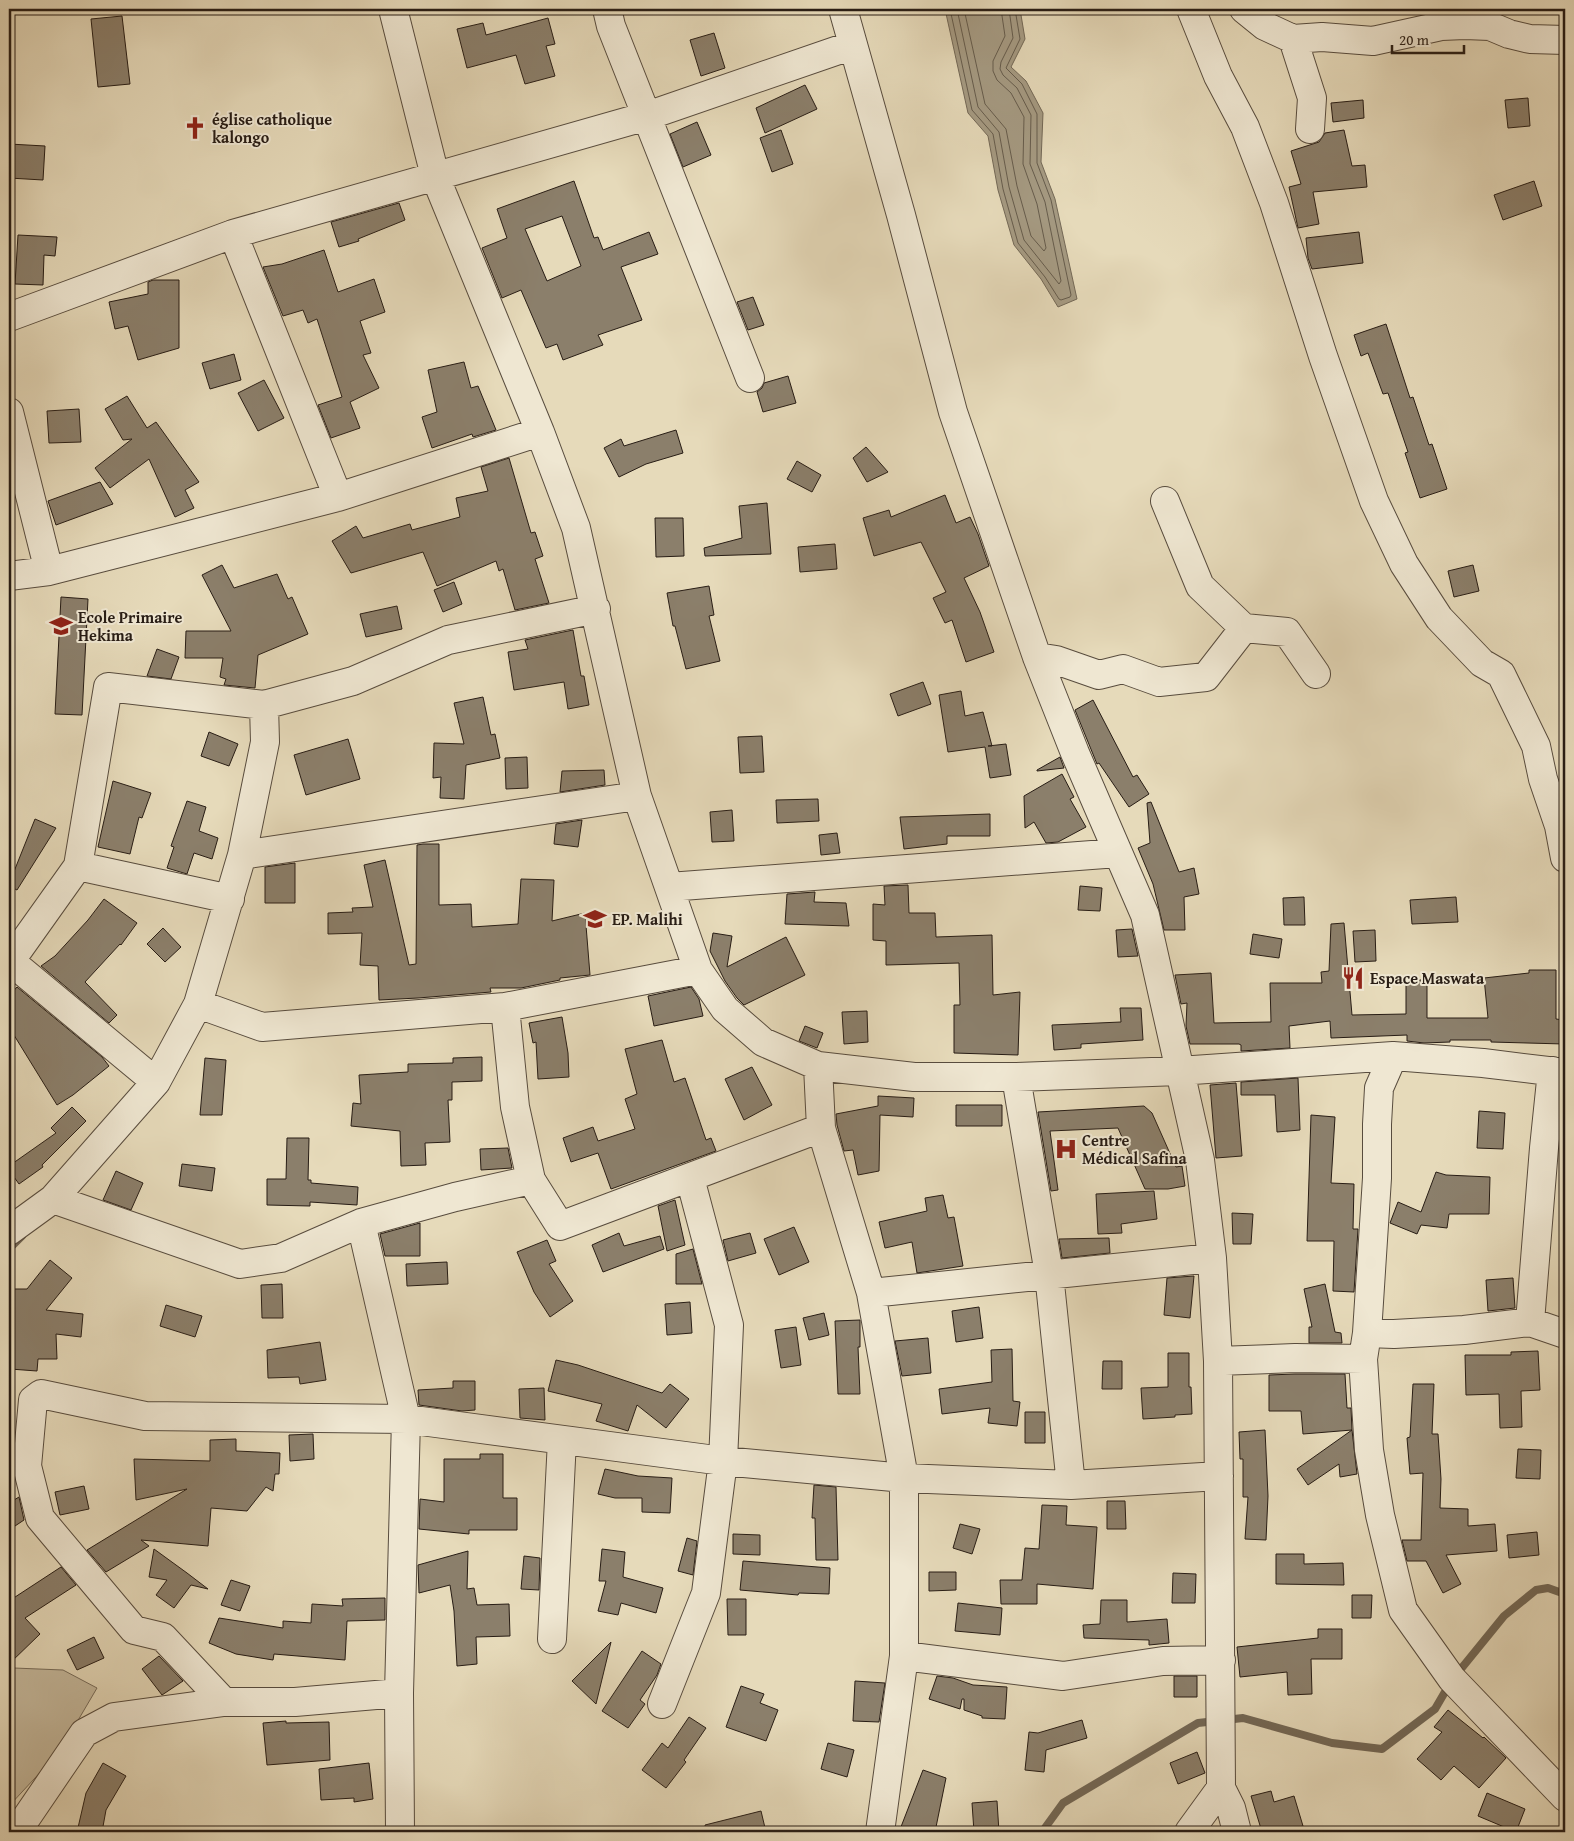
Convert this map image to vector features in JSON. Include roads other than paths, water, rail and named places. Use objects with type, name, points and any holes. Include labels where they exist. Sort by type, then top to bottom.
[{"type":"street","points":[[393,9],[435,176],[540,432],[576,528],[638,796],[698,970],[725,1009],[763,1042],[818,1066],[914,1077],[1016,1077],[1179,1071],[1393,1056],[1484,1054],[1559,1072],[1544,1148],[1530,1322]]},
{"type":"street","points":[[607,9],[611,26],[750,378]]},
{"type":"street","points":[[843,9],[901,215],[953,412],[1037,657],[1075,753],[1145,915],[1200,1160],[1212,1258],[1218,1361],[1221,1788],[1231,1808],[1237,1832]]},
{"type":"street","points":[[1191,9],[1218,76],[1245,127],[1274,203],[1323,356],[1374,501],[1404,564],[1439,618],[1482,663],[1502,674],[1536,746],[1543,779],[1559,826],[1565,858]]},
{"type":"street","points":[[1244,9],[1265,26],[1293,39],[1322,37],[1373,41],[1441,26],[1465,25],[1490,26],[1509,34],[1530,39],[1565,40]]},
{"type":"street","points":[[1293,39],[1312,98],[1310,129]]},
{"type":"street","points":[[9,316],[233,234],[647,116],[854,45]]},
{"type":"street","points":[[233,234],[338,497]]},
{"type":"street","points":[[9,412],[49,571]]},
{"type":"street","points":[[9,576],[49,571],[338,497],[540,432]]},
{"type":"street","points":[[1165,501],[1200,586],[1244,628],[1287,632],[1316,674]]},
{"type":"street","points":[[156,1082],[9,961],[78,866],[108,687],[264,705],[353,681],[448,640],[596,609]]},
{"type":"street","points":[[1037,657],[1056,660],[1099,676],[1123,669],[1159,682],[1206,677],[1244,628]]},
{"type":"street","points":[[9,1231],[53,1199],[156,1082],[198,1004],[242,855],[265,742],[264,705]]},
{"type":"street","points":[[242,855],[638,796]]},
{"type":"street","points":[[669,887],[1118,853]]},
{"type":"street","points":[[78,866],[230,899]]},
{"type":"street","points":[[198,1004],[262,1027],[505,1007],[698,970]]},
{"type":"street","points":[[505,1007],[516,1107],[531,1180],[560,1226],[821,1128]]},
{"type":"street","points":[[1393,1056],[1379,1088],[1378,1155],[1365,1346],[1368,1450],[1380,1515],[1403,1610],[1452,1679],[1565,1797]]},
{"type":"street","points":[[818,1066],[821,1128],[871,1293],[904,1478],[904,1656],[880,1832]]},
{"type":"street","points":[[1016,1077],[1049,1274],[1072,1485]]},
{"type":"street","points":[[662,1704],[706,1593],[723,1461],[729,1325],[690,1178]]},
{"type":"street","points":[[53,1199],[240,1264],[281,1258],[361,1223],[455,1197],[531,1180]]},
{"type":"street","points":[[361,1223],[406,1419],[399,1693],[400,1832]]},
{"type":"street","points":[[871,1293],[1212,1258]]},
{"type":"street","points":[[1218,1361],[1295,1358],[1365,1346],[1394,1334],[1464,1330],[1530,1322],[1565,1334]]},
{"type":"street","points":[[224,1702],[163,1637],[134,1630],[40,1518],[27,1466],[33,1400],[41,1394],[145,1416],[406,1419],[723,1461],[904,1478],[1072,1485],[1219,1476]]},
{"type":"street","points":[[552,1638],[562,1440]]},
{"type":"street","points":[[904,1656],[1063,1676],[1163,1661],[1221,1660]]},
{"type":"street","points":[[23,1832],[22,1824],[84,1733],[114,1717],[224,1702],[295,1702],[399,1693]]},
{"type":"street","points":[[1189,1832],[1221,1788]]},
{"type":"water","points":[[945,9],[1020,9],[1025,39],[1011,67],[1026,81],[1043,113],[1041,162],[1055,199],[1077,299],[1058,307],[1041,279],[1014,245],[998,190],[988,136],[968,113]]},
{"type":"waterway","points":[[9,1249],[22,1236]]},
{"type":"waterway","points":[[1456,1675],[1504,1616],[1536,1590],[1548,1588],[1565,1594]]},
{"type":"waterway","points":[[1042,1832],[1063,1803],[1198,1723],[1243,1718],[1332,1743],[1382,1749],[1435,1709],[1449,1685]]},
{"type":"place","name":"église catholique kalongo","points":[[195,128]]},
{"type":"place","name":"Ecole Primaire Hekima","points":[[61,626]]},
{"type":"place","name":"EP. Malihi","points":[[595,919]]},
{"type":"place","name":"Espace Maswata","points":[[1353,978]]},
{"type":"place","name":"Centre Médical Safina","points":[[1066,1149]]}]
